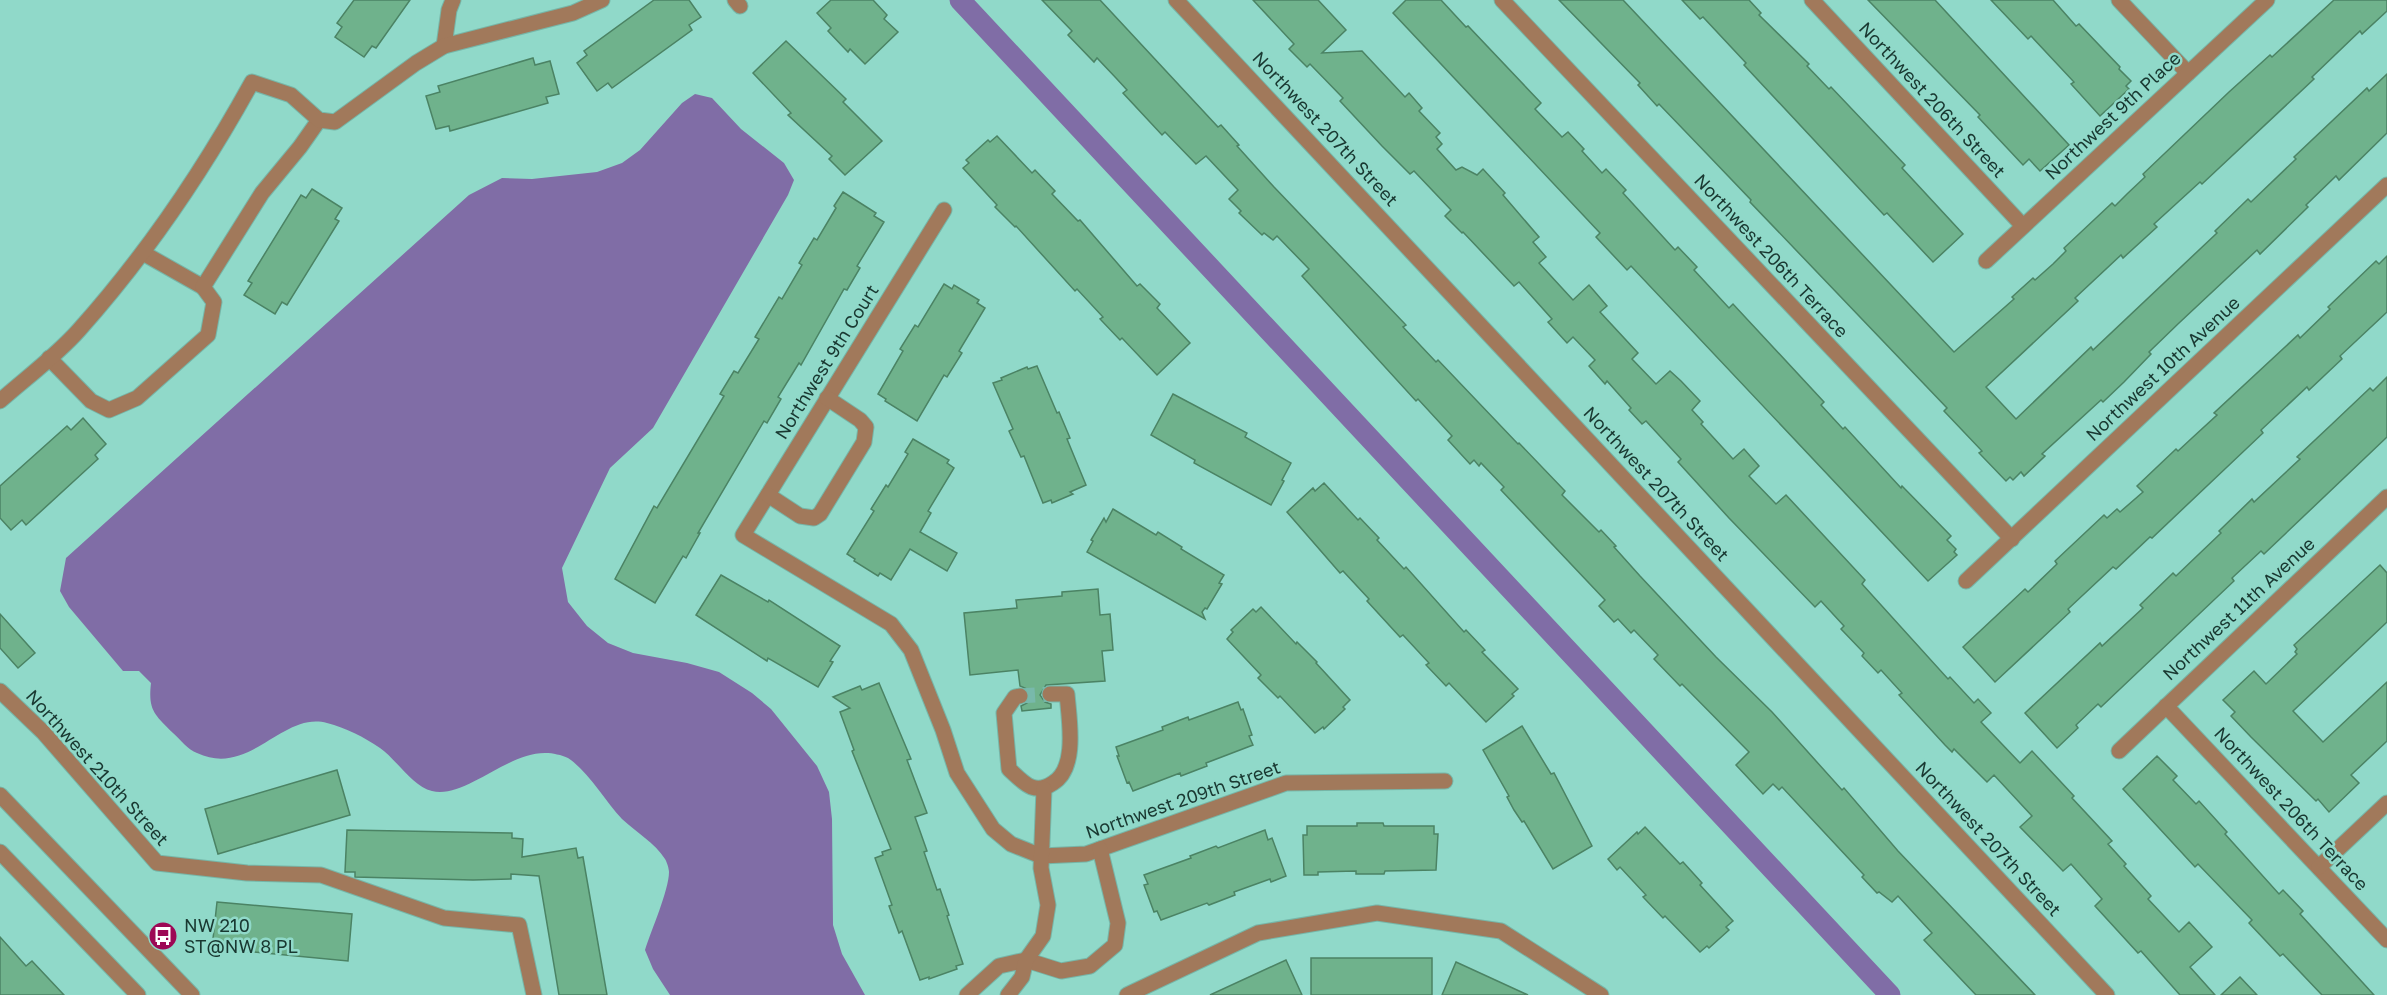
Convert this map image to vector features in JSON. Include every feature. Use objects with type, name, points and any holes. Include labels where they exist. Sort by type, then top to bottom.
[{"type":"street","points":[[444,46],[448,10],[453,0]]},
{"type":"street","points":[[0,401],[77,332],[157,235],[224,133],[252,82],[291,95],[319,120],[334,122],[416,63],[444,46],[573,14],[602,0]]},
{"type":"street","name":"Northwest 207th Street","points":[[1176,0],[2108,995]]},
{"type":"street","name":"Northwest 206th Terrace","points":[[1502,0],[2012,539]]},
{"type":"street","name":"Northwest 206th Street","points":[[1812,0],[2023,226]]},
{"type":"street","points":[[2119,0],[2188,72]]},
{"type":"street","name":"Northwest 9th Place","points":[[1986,261],[2267,0]]},
{"type":"street","points":[[202,287],[261,193],[300,147],[319,120]]},
{"type":"street","name":"Northwest 10th Avenue","points":[[1966,581],[2387,185]]},
{"type":"street","name":"Northwest 9th Court","points":[[743,535],[944,210]]},
{"type":"street","points":[[49,358],[91,401],[110,410],[137,398],[208,335],[214,302],[202,287],[142,253]]},
{"type":"street","points":[[768,495],[800,516],[814,518],[820,514],[864,442],[866,427],[860,420],[827,398]]},
{"type":"street","name":"Northwest 11th Avenue","points":[[2119,751],[2387,497]]},
{"type":"street","name":"Northwest 209th Street","points":[[743,535],[891,624],[911,650],[943,730],[957,773],[963,783],[993,829],[1011,844],[1041,856],[1086,854],[1286,783],[1445,781]]},
{"type":"street","name":"Northwest 210th Street","points":[[0,691],[43,732],[157,863],[247,873],[321,875],[444,918],[519,924],[534,995]]},
{"type":"street","points":[[1020,696],[1015,697],[1004,713],[1009,770],[1028,787],[1044,789],[1060,779],[1068,764],[1071,731],[1067,694],[1050,694]]},
{"type":"street","name":"Northwest 206th Terrace","points":[[2166,706],[2387,940]]},
{"type":"street","points":[[1008,995],[1022,977],[1026,960],[1043,936],[1048,905],[1041,868],[1044,789]]},
{"type":"street","points":[[0,795],[192,995]]},
{"type":"street","points":[[2319,867],[2387,803]]},
{"type":"street","points":[[967,995],[999,966],[1026,960],[1061,971],[1090,966],[1115,945],[1118,923],[1100,849]]},
{"type":"street","points":[[0,852],[138,995]]},
{"type":"street","points":[[1127,995],[1258,933],[1377,913],[1501,931],[1601,995]]},
{"type":"shaded area","points":[[695,94],[712,98],[741,129],[784,163],[794,180],[788,195],[653,428],[610,468],[562,568],[568,602],[587,626],[608,643],[633,653],[687,663],[719,672],[752,693],[771,709],[817,766],[829,792],[832,819],[833,925],[842,954],[865,995],[670,995],[653,969],[645,950],[666,889],[669,872],[666,862],[656,848],[622,819],[589,778],[568,758],[548,753],[531,755],[445,792],[432,791],[418,784],[380,748],[355,733],[327,723],[311,722],[295,726],[250,751],[233,757],[216,758],[197,753],[184,744],[157,716],[150,700],[151,683],[139,671],[123,671],[69,607],[60,591],[66,558],[469,195],[502,178],[532,179],[597,172],[622,163],[640,150],[682,103]]},
{"type":"building","points":[[354,0],[410,0],[376,48],[372,46],[364,57],[335,37],[342,27],[337,23]]},
{"type":"building","points":[[654,0],[689,0],[701,17],[689,25],[692,30],[612,88],[608,83],[597,91],[577,63],[587,55],[584,51]]},
{"type":"building","points":[[831,0],[873,0],[887,15],[884,19],[898,32],[865,64],[850,49],[848,52],[828,31],[831,28],[817,13]]},
{"type":"building","points":[[1042,0],[1100,0],[1218,127],[1221,125],[1274,187],[1406,325],[1403,327],[1565,491],[1562,495],[1599,532],[1601,530],[1640,576],[1716,657],[1772,712],[1842,790],[1844,788],[1898,851],[2035,995],[1976,995],[1924,940],[1932,933],[1898,896],[1892,902],[1879,892],[1877,893],[1862,877],[1864,875],[1782,787],[1779,790],[1773,784],[1763,794],[1736,765],[1749,752],[1654,659],[1658,655],[1634,630],[1631,633],[1618,619],[1614,622],[1599,606],[1605,600],[1501,490],[1504,487],[1481,463],[1479,466],[1474,460],[1470,464],[1448,440],[1452,436],[1418,399],[1416,401],[1302,276],[1309,269],[1277,236],[1273,240],[1264,233],[1262,235],[1239,213],[1241,211],[1229,199],[1238,190],[1206,156],[1196,164],[1165,132],[1162,135],[1123,93],[1127,90],[1116,78],[1097,58],[1094,62],[1068,35],[1072,31]]},
{"type":"building","points":[[1253,0],[1318,0],[1346,30],[1322,53],[1362,51],[1405,97],[1409,93],[1422,108],[1419,111],[1440,133],[1436,137],[1442,144],[1437,149],[1456,170],[1462,167],[1477,175],[1483,169],[1539,237],[1533,242],[1546,257],[1539,263],[1573,300],[1589,285],[1607,306],[1600,312],[1638,353],[1632,359],[1656,384],[1670,371],[1681,381],[1700,401],[1692,410],[1703,422],[1701,424],[1733,459],[1744,449],[1759,466],[1749,476],[1776,504],[1786,495],[1865,580],[1862,584],[1948,679],[1950,677],[1974,703],[1978,699],[1991,713],[1981,722],[2020,763],[2032,751],[2112,841],[2108,844],[2151,896],[2148,899],[2179,932],[2189,922],[2212,947],[2190,967],[2215,995],[2180,995],[2141,951],[2138,953],[2095,906],[2102,899],[2071,864],[2063,871],[2020,827],[2032,816],[1994,775],[1987,782],[1954,749],[1952,752],[1945,745],[1899,695],[1902,693],[1881,670],[1878,673],[1862,656],[1864,653],[1841,629],[1844,626],[1821,601],[1815,607],[1729,518],[1678,462],[1681,459],[1646,421],[1642,424],[1607,381],[1605,384],[1589,366],[1595,360],[1573,337],[1567,343],[1548,322],[1552,319],[1519,282],[1514,286],[1445,216],[1451,210],[1414,171],[1410,174],[1382,146],[1340,101],[1343,98],[1310,64],[1307,67],[1289,49],[1294,44]]},
{"type":"building","points":[[1406,0],[1441,0],[1466,27],[1468,26],[1541,103],[1535,109],[1562,137],[1568,132],[1602,173],[1606,169],[1626,190],[1623,193],[1675,250],[1678,247],[1697,267],[1694,270],[1729,308],[1733,304],[1824,402],[1821,405],[1843,429],[1845,427],[1901,488],[1902,486],[1951,536],[1947,540],[1956,549],[1954,552],[1957,555],[1928,581],[1631,266],[1627,270],[1596,237],[1600,233],[1393,13]]},
{"type":"building","points":[[1559,0],[1623,0],[1954,352],[2014,299],[2012,297],[2033,278],[2035,280],[2053,264],[2066,251],[2064,248],[2112,203],[2115,206],[2145,177],[2143,174],[2229,92],[2270,55],[2272,57],[2334,0],[2387,0],[2387,11],[2362,34],[2360,31],[2312,77],[2314,79],[2202,184],[2200,182],[2154,224],[2157,227],[2123,258],[2121,255],[2075,298],[2078,301],[1986,387],[2016,419],[2091,347],[2093,350],[2217,233],[2215,231],[2248,199],[2251,202],[2296,159],[2294,157],[2367,88],[2369,91],[2387,74],[2387,133],[2339,180],[2336,176],[2260,254],[2257,250],[2179,323],[2149,352],[2151,354],[2124,382],[2042,454],[2045,456],[2024,476],[2021,472],[2013,480],[2010,477],[2006,481],[1979,453],[1982,451],[1944,411],[1947,408],[1708,155],[1659,104],[1657,106],[1638,85],[1640,83]]},
{"type":"building","points":[[1682,0],[1749,0],[1761,13],[1759,15],[1809,64],[1807,66],[1829,89],[1831,87],[1905,165],[1902,168],[1963,234],[1933,262],[1887,213],[1884,215],[1744,65],[1746,63],[1703,17],[1700,19]]},
{"type":"building","points":[[1868,0],[1935,0],[2069,145],[2040,171],[2029,159],[2023,165],[1978,117],[1980,115]]},
{"type":"building","points":[[1991,0],[2053,0],[2076,26],[2079,24],[2120,67],[2119,69],[2131,81],[2126,86],[2129,89],[2100,116],[2071,84],[2074,82],[2031,36],[2028,39]]},
{"type":"building","points":[[786,41],[846,99],[843,102],[882,141],[845,175],[829,159],[832,156],[788,115],[791,113],[753,73]]},
{"type":"building","points":[[533,58],[535,65],[550,61],[559,94],[546,97],[548,103],[450,131],[449,126],[436,129],[426,96],[440,92],[438,86]]},
{"type":"building","points":[[997,136],[1032,173],[1035,170],[1055,191],[1052,194],[1078,221],[1080,220],[1137,286],[1140,284],[1160,304],[1157,308],[1190,343],[1157,375],[1122,338],[1120,340],[1100,319],[1103,317],[1077,289],[1075,291],[1016,226],[995,207],[997,205],[963,168],[969,163],[966,160],[988,140],[990,142]]},
{"type":"building","points":[[312,189],[342,208],[335,219],[339,221],[287,305],[282,302],[275,314],[244,295],[252,283],[248,281],[301,195],[306,198]]},
{"type":"building","points":[[843,192],[876,213],[874,216],[884,222],[857,266],[860,268],[847,290],[844,289],[801,365],[799,363],[778,397],[781,399],[767,423],[764,421],[698,533],[700,533],[686,558],[683,556],[655,603],[615,579],[654,506],[657,508],[724,396],[720,394],[734,371],[738,373],[759,339],[755,337],[779,297],[782,299],[802,265],[799,263],[814,238],[817,240]]},
{"type":"building","points":[[2387,256],[2387,312],[2340,356],[2342,359],[2309,390],[2307,387],[2261,430],[2263,433],[2152,538],[2150,537],[2116,569],[2113,567],[2068,609],[2070,612],[1995,682],[1963,647],[2025,589],[2028,592],[2057,564],[2055,561],[2104,515],[2107,518],[2117,509],[2120,512],[2143,492],[2137,486],[2217,415],[2214,413],[2298,335],[2300,338],[2330,309],[2328,307],[2376,261],[2379,264]]},
{"type":"building","points":[[944,284],[952,289],[954,285],[979,300],[977,303],[985,308],[959,351],[962,353],[947,377],[944,375],[917,421],[878,394],[903,351],[900,349],[915,325],[918,327]]},
{"type":"building","points":[[1037,366],[1070,438],[1067,439],[1086,485],[1070,492],[1073,494],[1052,503],[1051,500],[1043,503],[1024,456],[1021,457],[1009,431],[1013,429],[993,383],[1027,367],[1028,369]]},
{"type":"building","points":[[2387,377],[2387,437],[2264,554],[2261,551],[2232,578],[2234,581],[2101,707],[2098,704],[2057,748],[2025,713],[2100,643],[2102,646],[2143,608],[2140,605],[2173,573],[2176,576],[2221,533],[2219,531],[2252,499],[2254,502],[2300,459],[2297,457],[2370,388],[2373,391]]},
{"type":"building","points":[[1173,394],[1247,433],[1245,437],[1291,463],[1271,505],[1194,463],[1195,460],[1151,435]]},
{"type":"building","points":[[83,418],[106,444],[95,455],[98,459],[26,525],[22,520],[11,530],[0,518],[0,486],[67,426],[71,430]]},
{"type":"building","points":[[913,439],[949,460],[947,463],[954,468],[928,511],[931,513],[920,532],[957,553],[947,571],[910,549],[891,580],[880,573],[878,576],[847,554],[874,511],[871,509],[886,485],[888,487],[908,454],[905,452]]},
{"type":"building","points":[[1324,483],[1358,520],[1360,518],[1379,538],[1377,540],[1404,569],[1406,567],[1464,632],[1466,630],[1485,650],[1482,652],[1518,689],[1512,694],[1514,696],[1486,722],[1449,683],[1446,686],[1426,665],[1429,663],[1403,635],[1400,637],[1367,601],[1369,599],[1343,571],[1340,573],[1287,512],[1313,488],[1315,491]]},
{"type":"building","points":[[1113,509],[1156,535],[1158,532],[1224,575],[1219,583],[1222,584],[1207,609],[1205,608],[1202,612],[1205,619],[1087,552],[1104,518],[1106,522]]},
{"type":"building","points":[[2380,565],[2387,573],[2387,622],[2293,711],[2323,742],[2387,682],[2387,741],[2351,775],[2359,783],[2329,812],[2231,716],[2235,712],[2223,700],[2254,671],[2266,684],[2297,654],[2294,645]]},
{"type":"building","points":[[721,575],[768,602],[769,600],[840,646],[818,687],[768,658],[767,661],[696,615]]},
{"type":"building","points":[[1098,589],[1100,615],[1110,614],[1113,650],[1102,651],[1105,681],[1046,685],[1040,695],[1045,702],[1051,704],[1051,708],[1022,711],[1021,706],[1027,703],[1030,695],[1027,689],[1020,686],[1018,670],[970,675],[964,613],[1017,608],[1016,600],[1062,596],[1062,592]]},
{"type":"building","points":[[1261,607],[1296,644],[1297,642],[1317,662],[1350,700],[1343,707],[1345,709],[1324,729],[1323,727],[1315,733],[1280,696],[1278,698],[1258,678],[1261,675],[1227,639],[1233,632],[1231,630],[1253,609],[1256,612]]},
{"type":"building","points":[[0,614],[35,653],[18,668],[0,648]]},
{"type":"building","points":[[879,683],[911,759],[907,760],[927,813],[915,817],[927,851],[924,852],[937,890],[940,889],[963,964],[956,966],[957,969],[929,979],[929,977],[920,980],[902,931],[899,933],[889,906],[892,905],[875,858],[891,849],[852,751],[854,750],[840,712],[850,708],[833,697],[860,686],[862,690]]},
{"type":"building","points":[[1238,702],[1241,710],[1243,709],[1253,745],[1206,763],[1207,766],[1181,776],[1180,773],[1133,791],[1129,782],[1127,783],[1116,747],[1163,730],[1162,727],[1188,717],[1189,720]]},
{"type":"building","points":[[1522,726],[1551,774],[1554,773],[1592,846],[1553,869],[1524,821],[1522,822],[1514,810],[1507,797],[1509,796],[1483,750]]},
{"type":"building","points":[[2157,756],[2177,776],[2173,780],[2196,804],[2199,801],[2227,832],[2225,834],[2279,894],[2283,890],[2303,911],[2300,914],[2374,995],[2322,995],[2283,954],[2280,956],[2249,923],[2252,920],[2198,864],[2195,867],[2123,789]]},
{"type":"building","points":[[337,770],[350,815],[218,854],[205,809]]},
{"type":"building","points":[[1357,823],[1383,823],[1384,826],[1434,826],[1434,834],[1438,834],[1436,870],[1385,871],[1384,874],[1356,874],[1356,871],[1318,872],[1318,875],[1304,875],[1303,835],[1307,835],[1307,826],[1357,826]]},
{"type":"building","points":[[1645,827],[1680,864],[1683,862],[1702,883],[1700,885],[1733,921],[1726,927],[1729,930],[1709,948],[1707,946],[1700,952],[1643,897],[1646,895],[1620,867],[1617,870],[1608,859]]},
{"type":"building","points":[[347,830],[512,833],[512,838],[523,839],[522,857],[576,848],[578,858],[583,857],[607,995],[559,995],[539,876],[511,874],[511,879],[473,880],[355,877],[355,872],[345,872]]},
{"type":"building","points":[[1265,830],[1268,840],[1272,838],[1286,876],[1271,882],[1270,879],[1234,892],[1235,895],[1209,905],[1207,903],[1161,920],[1157,911],[1154,912],[1144,885],[1148,884],[1144,875],[1216,846],[1218,848]]},
{"type":"building","points":[[217,902],[352,914],[348,961],[212,948]]},
{"type":"building","points":[[0,937],[26,966],[32,961],[64,995],[0,995]]},
{"type":"building","points":[[1311,958],[1432,958],[1432,995],[1311,995]]},
{"type":"building","points":[[1286,960],[1302,995],[1210,995]]},
{"type":"building","points":[[1456,962],[1528,995],[1442,995]]},
{"type":"building","points":[[2240,977],[2257,995],[2221,995]]},
{"type":"waterway","points":[[960,0],[1890,995]]},
{"type":"tunnel","points":[[1020,696],[1050,694]]},
{"type":"place","name":"NW 210 ST@NW 8 PL","points":[[163,936]]}]
